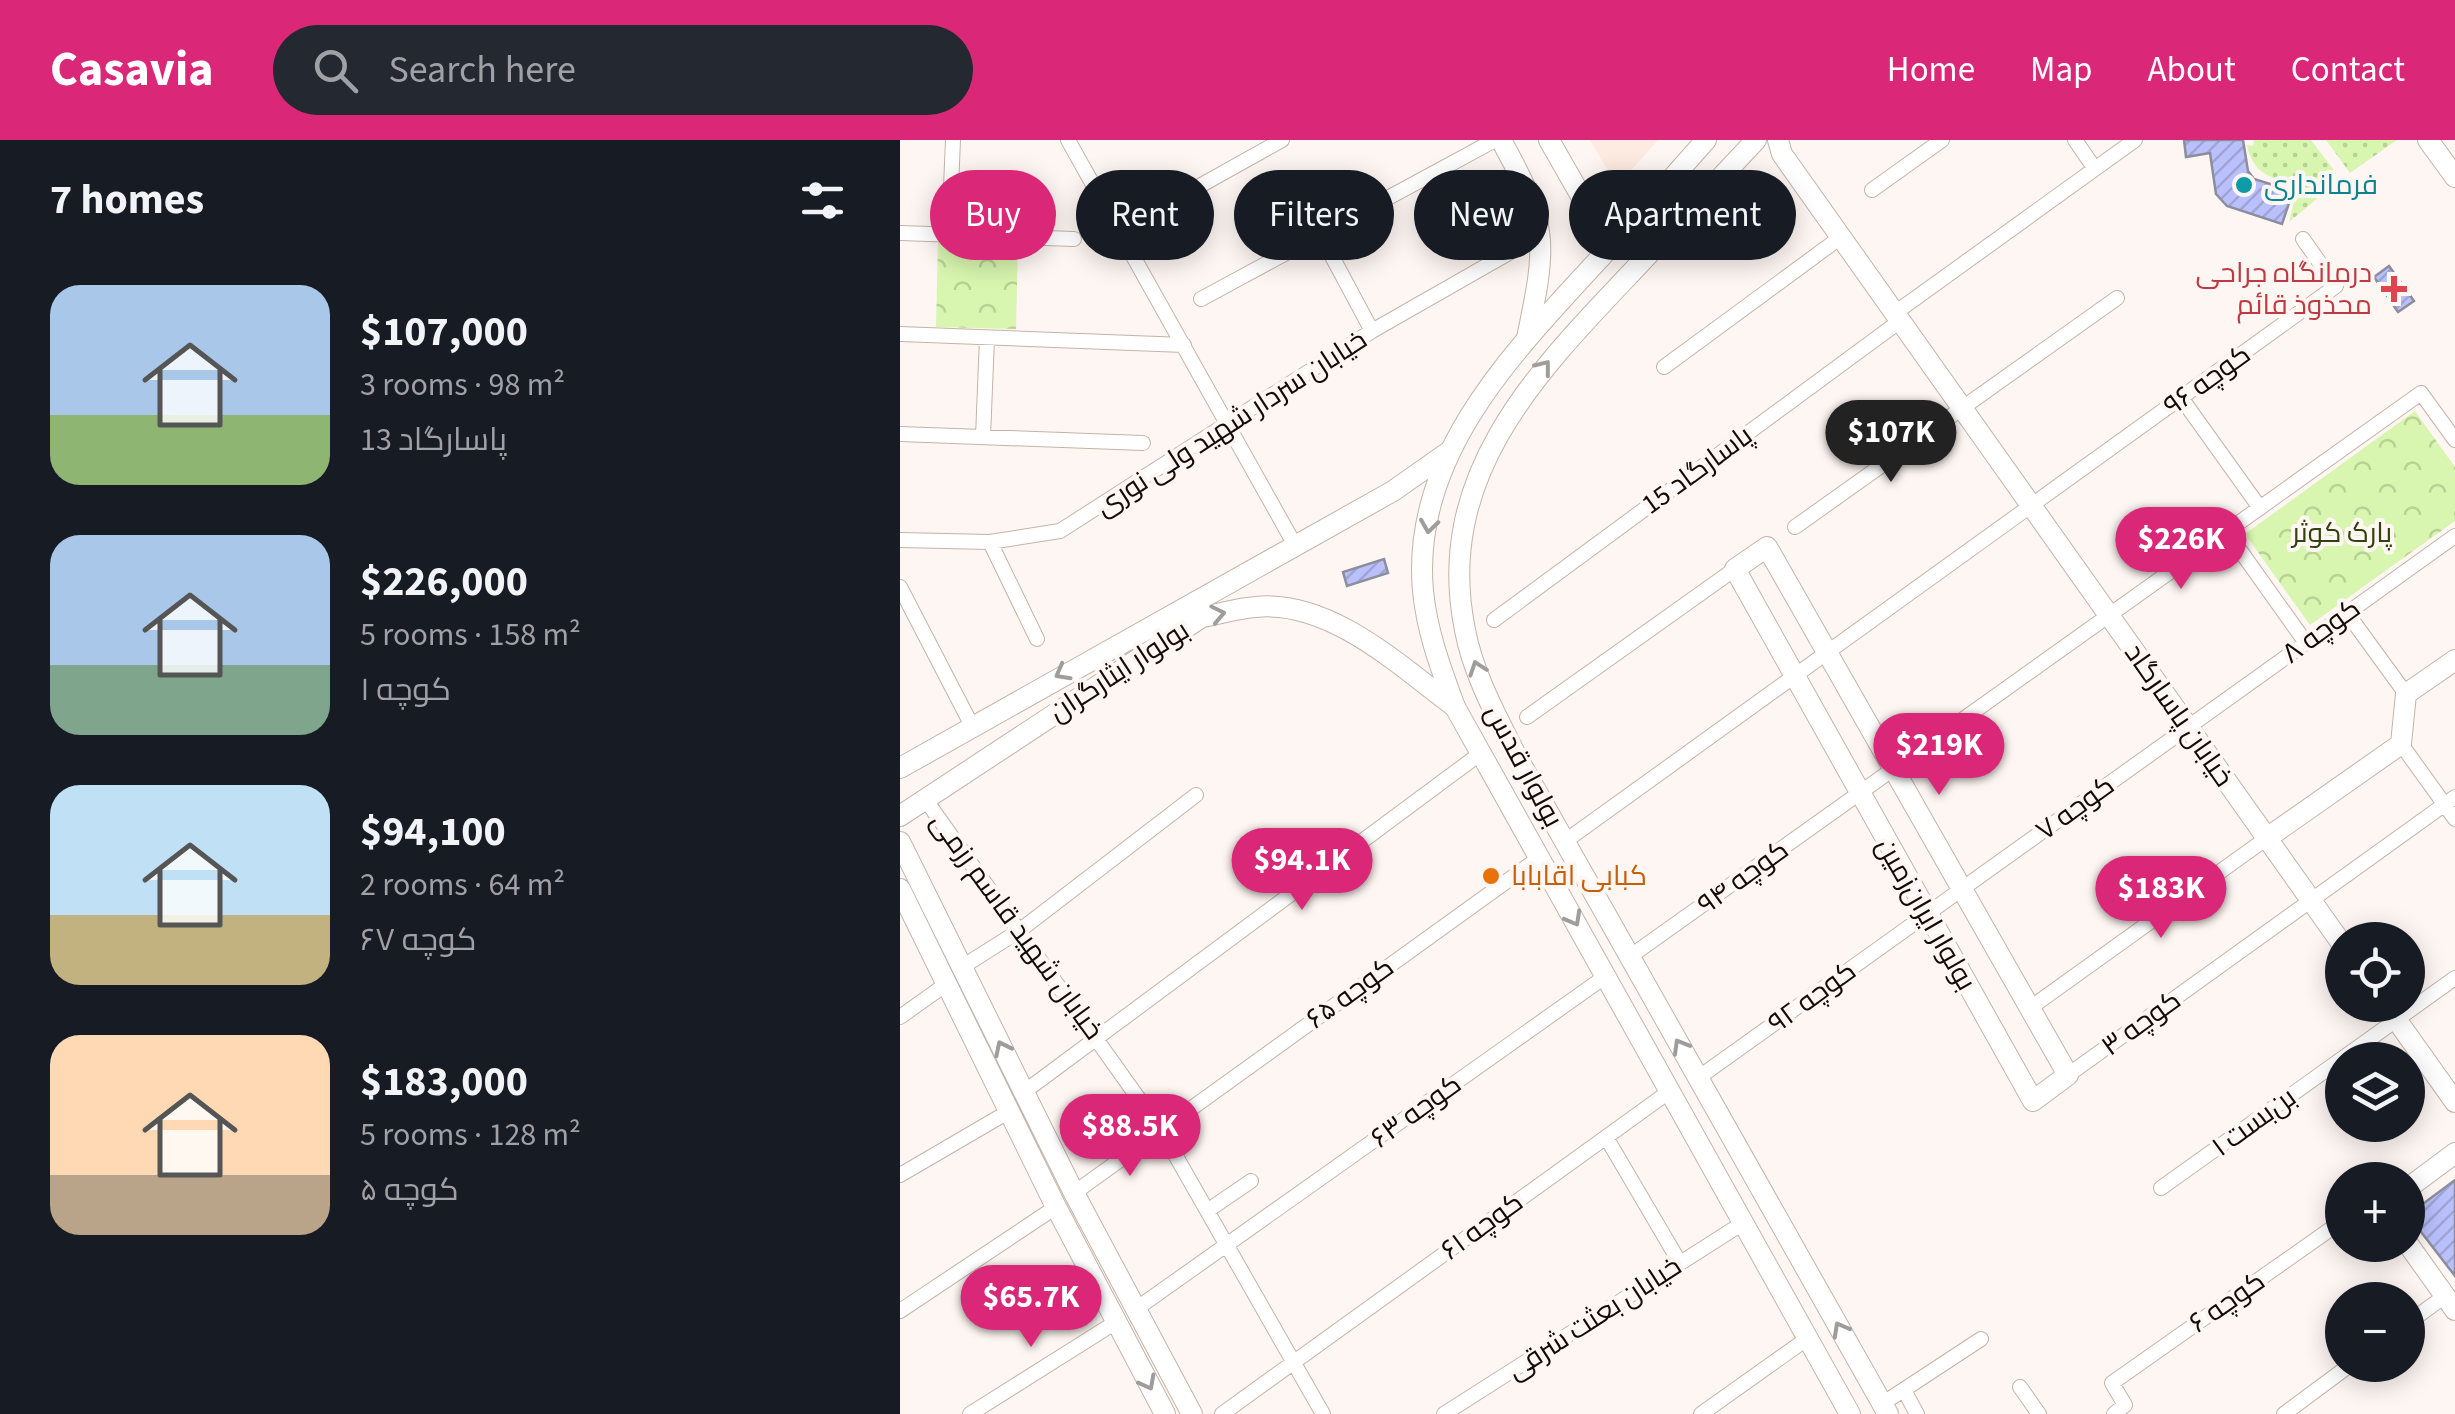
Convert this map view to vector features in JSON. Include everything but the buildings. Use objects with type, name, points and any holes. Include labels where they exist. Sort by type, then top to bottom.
[{"type":"main road","points":[[1498,140],[1516,170]]},
{"type":"main road","points":[[1549,140],[1569,175]]},
{"type":"main road","name":"بولوار قدس","points":[[1679,170],[1706,140]]},
{"type":"main road","name":"بولوار قدس","points":[[1756,140],[1545,363],[1483,463],[1463,521],[1459,587],[1465,633],[1488,697],[1628,958],[1885,1409]]},
{"type":"main road","name":"خیابان پاسارگاد","points":[[1778,140],[1782,154],[2326,922]]},
{"type":"main road","points":[[2428,140],[2455,177]]},
{"type":"main road","points":[[1527,338],[1538,260]]},
{"type":"main road","name":"بولوار قدس","points":[[1598,260],[1478,398],[1450,451],[1429,516],[1422,587],[1431,640],[1455,708],[1850,1414]]},
{"type":"main road","name":"بولوار ایثارگران","points":[[900,768],[971,724],[1296,547],[1393,491],[1450,451]]},
{"type":"main road","name":"بولوار ایران‌زمین","points":[[1766,546],[2068,1075],[2032,1101],[1792,678],[1735,569],[1766,546]]},
{"type":"main road","name":"بولوار ایثارگران","points":[[900,816],[1202,618],[1259,606],[1330,622],[1455,708]]},
{"type":"main road","points":[[2267,838],[2401,744],[2406,694],[2455,660]]},
{"type":"main road","points":[[971,724],[977,742],[990,756]]},
{"type":"main road","points":[[900,842],[1074,1193],[1192,1414]]},
{"type":"main road","points":[[900,889],[1008,1112],[1165,1414]]},
{"type":"main road","points":[[2398,1022],[2455,1102]]},
{"type":"main road","points":[[2425,1176],[2455,1154]]},
{"type":"main road","points":[[2421,1262],[2450,1303]]},
{"type":"street","points":[[951,170],[952,140]]},
{"type":"street","points":[[1068,140],[1085,170]]},
{"type":"street","points":[[1394,195],[1498,140]]},
{"type":"street","points":[[1872,190],[1942,140]]},
{"type":"street","points":[[2075,140],[2096,168]]},
{"type":"street","name":"پاسارگاد 15","points":[[1494,620],[2135,140]]},
{"type":"street","points":[[1214,176],[1271,143]]},
{"type":"street","points":[[900,233],[930,234]]},
{"type":"street","points":[[1664,366],[1841,237]]},
{"type":"street","points":[[1056,238],[1074,239]]},
{"type":"street","name":"کوچه ۹۶","points":[[1827,653],[2336,286],[2303,240]]},
{"type":"street","points":[[1136,260],[1296,547]]},
{"type":"street","points":[[1201,299],[1272,260]]},
{"type":"street","points":[[1334,260],[1372,332]]},
{"type":"street","name":"خیابان سردار شهید ولی نوری","points":[[900,540],[990,542],[1060,531],[1226,422],[1497,260]]},
{"type":"street","points":[[1795,526],[2117,298]]},
{"type":"street","points":[[900,334],[1184,345]]},
{"type":"street","points":[[983,437],[987,338]]},
{"type":"street","name":"کوچه ۹۴","points":[[1628,958],[2422,393],[2455,440]]},
{"type":"street","points":[[2182,399],[2260,508]]},
{"type":"street","points":[[900,434],[1143,443]]},
{"type":"street","points":[[2227,532],[2306,642]]},
{"type":"street","name":"کوچه ۸","points":[[2188,727],[2455,536]]},
{"type":"street","points":[[990,542],[1037,639]]},
{"type":"street","points":[[1527,717],[1735,569]]},
{"type":"street","points":[[900,588],[971,724]]},
{"type":"street","points":[[2347,613],[2406,694]]},
{"type":"street","points":[[1564,842],[1827,653]]},
{"type":"street","name":"کوچه ۷","points":[[1926,914],[2188,727]]},
{"type":"street","points":[[2401,744],[2450,800],[2455,819]]},
{"type":"street","points":[[1024,1092],[1481,753]]},
{"type":"street","points":[[962,968],[1019,930],[1196,796]]},
{"type":"street","name":"خیابان شهید قاسم رزمی","points":[[925,799],[1161,1130],[1323,1414]]},
{"type":"street","name":"کوچه ۳","points":[[2068,1075],[2450,800]]},
{"type":"street","points":[[2030,1008],[2267,838]]},
{"type":"street","name":"کوچه ۶۵","points":[[1074,1193],[1540,858]]},
{"type":"street","name":"کوچه ۹۲","points":[[1698,1078],[1926,914]]},
{"type":"street","name":"کوچه ۶۳","points":[[1136,1309],[1228,1248],[1606,976]]},
{"type":"street","name":"بن‌بست ۱","points":[[2425,994],[2455,978]]},
{"type":"street","points":[[900,1017],[945,985]]},
{"type":"street","name":"بن‌بست ۱","points":[[2161,1188],[2378,1022]]},
{"type":"street","name":"کوچه ۶۱","points":[[1222,1414],[1670,1091]]},
{"type":"street","points":[[900,1176],[1008,1112]]},
{"type":"street","points":[[1606,1137],[1680,1263]]},
{"type":"street","points":[[1207,1211],[1251,1182]]},
{"type":"street","points":[[900,1311],[1056,1207]]},
{"type":"street","name":"خیابان بعثت شرقی","points":[[1444,1414],[1743,1223]]},
{"type":"street","name":"کوچه ۶","points":[[2114,1414],[2124,1405],[2112,1384],[2325,1234]]},
{"type":"street","points":[[2425,1315],[2450,1303]]},
{"type":"street","points":[[970,1414],[1116,1322]]},
{"type":"street","points":[[1701,1414],[1808,1338]]},
{"type":"street","points":[[1885,1409],[1904,1390],[1981,1340]]},
{"type":"street","points":[[2290,1412],[2328,1382]]},
{"type":"street","points":[[2020,1387],[2039,1414]]},
{"type":"street","points":[[1904,1390],[1917,1414]]},
{"type":"shaded area","points":[[1590,140],[1658,140],[1631,170],[1608,170]]},
{"type":"green space","points":[[2254,140],[2311,140],[2336,173],[2327,180],[2331,187],[2289,222],[2298,186],[2259,169],[2247,145],[2253,146]]},
{"type":"green space","points":[[2326,140],[2397,140],[2350,173]]},
{"type":"green space","points":[[938,260],[1018,260],[1016,329],[936,327]]},
{"type":"green space","name":"پارک کوثر","points":[[2415,411],[2455,467],[2455,521],[2310,625],[2245,534]]},
{"type":"place","name":"فرمانداری","points":[[2244,185]]},
{"type":"place","name":"درمانگاه جراحی محذوذ قائم","points":[[2394,289]]},
{"type":"place","name":"کبابی اقابابا","points":[[1491,876]]}]
